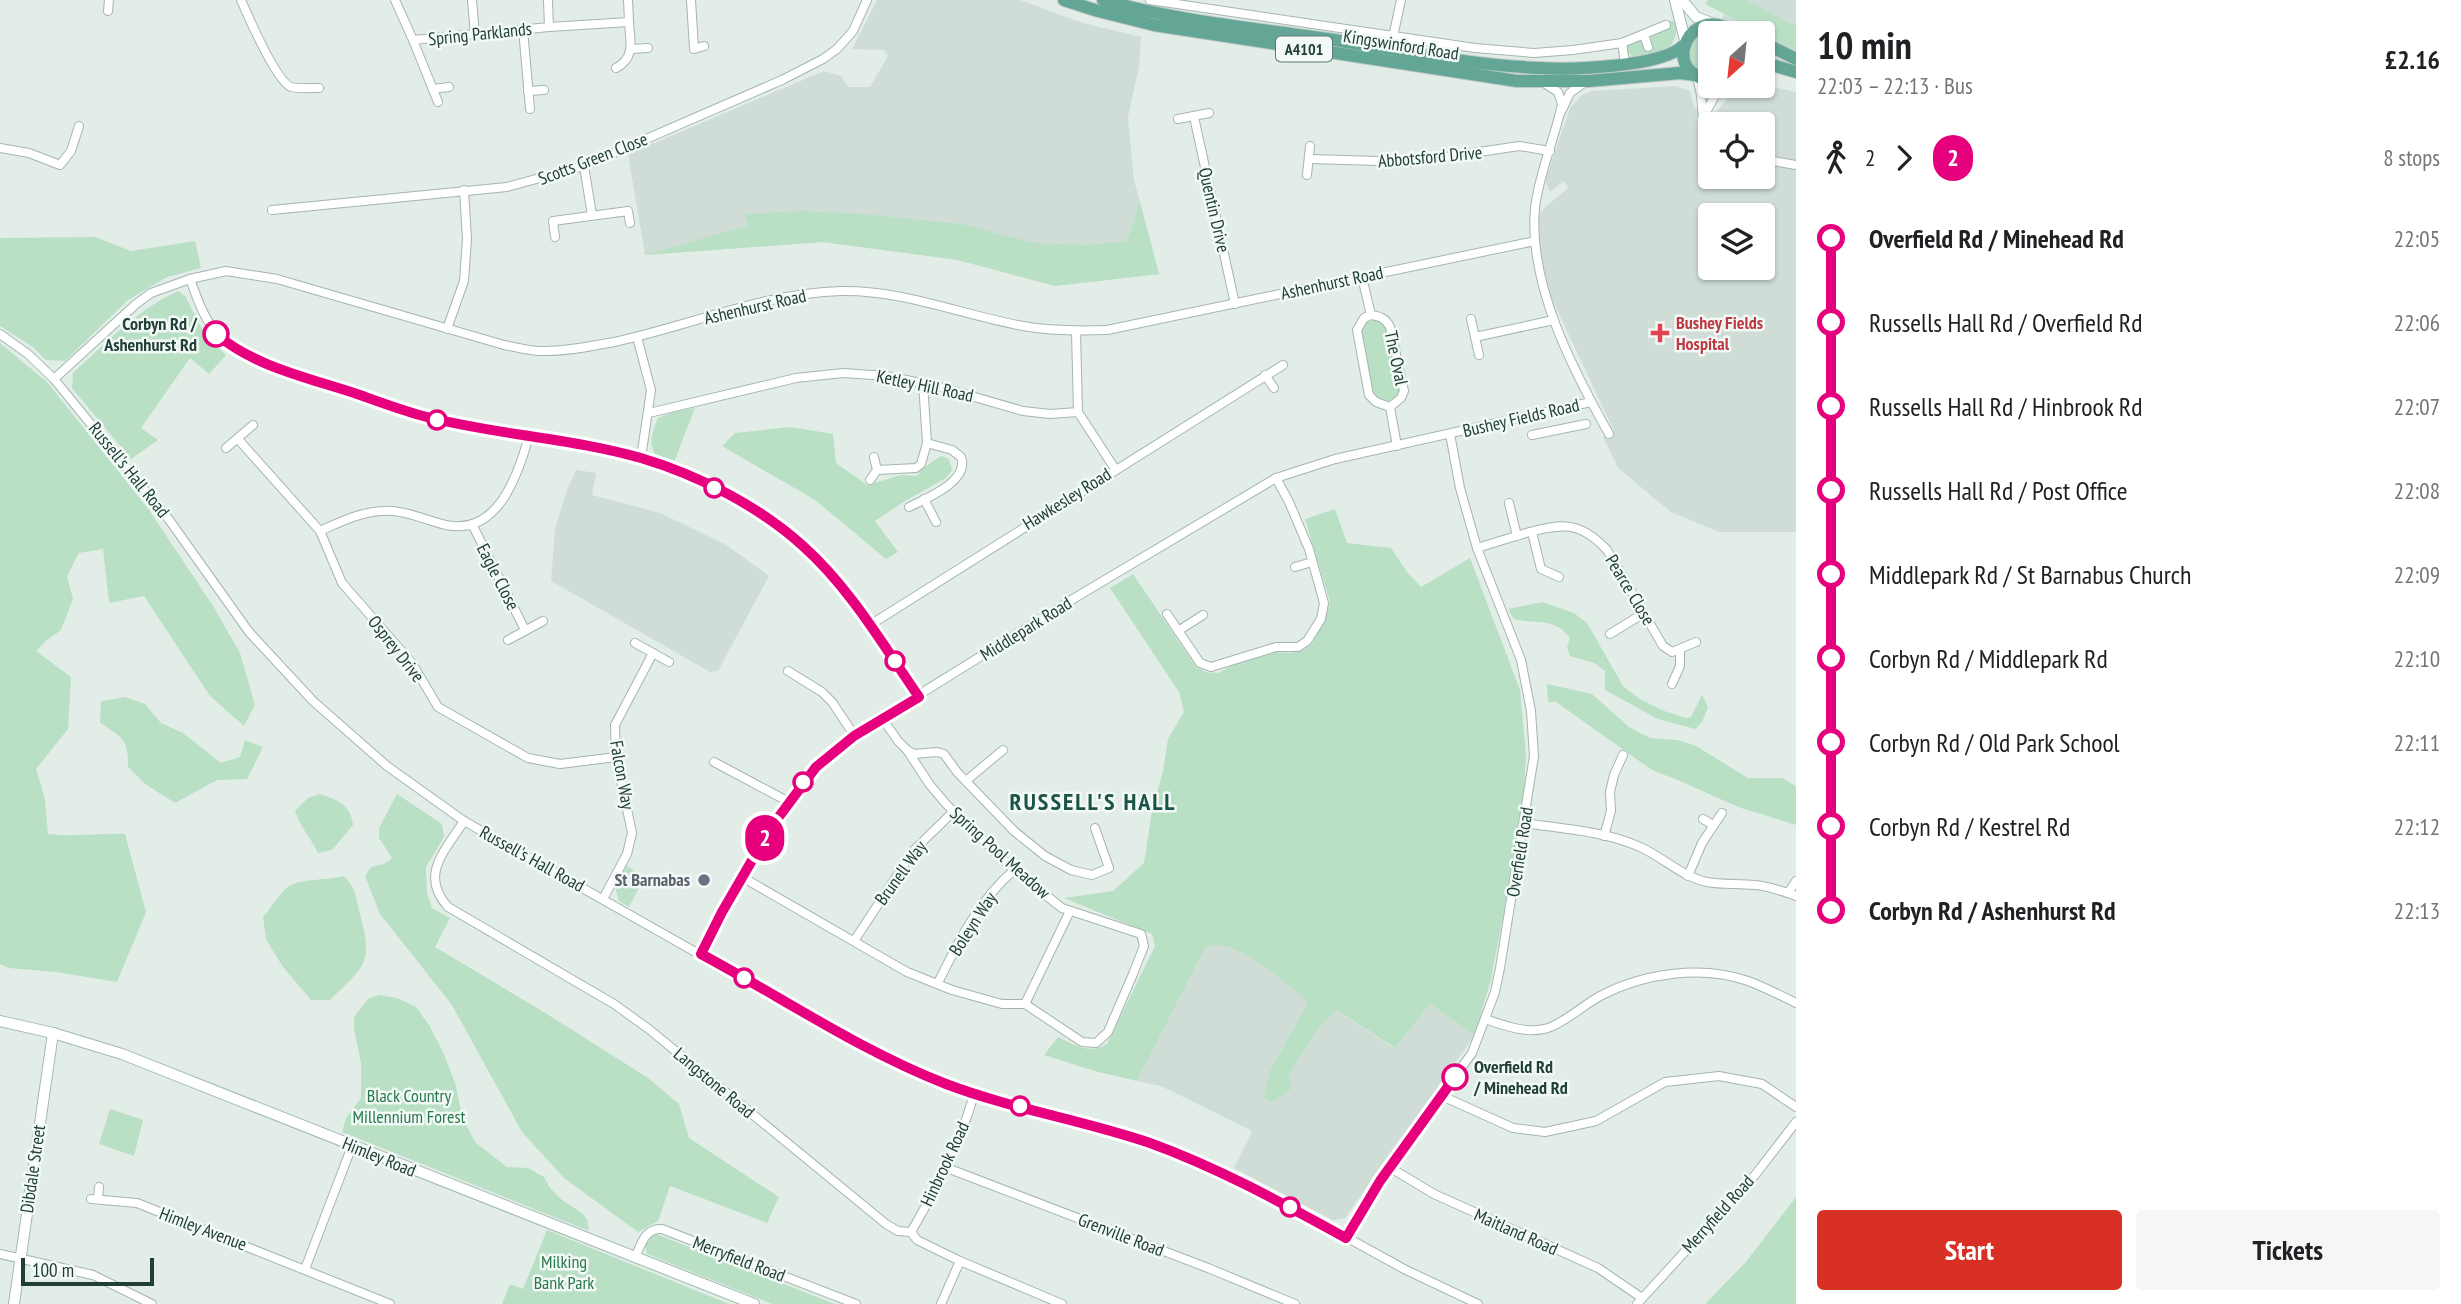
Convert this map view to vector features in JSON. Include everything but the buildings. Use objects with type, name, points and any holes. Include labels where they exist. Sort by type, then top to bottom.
[{"type":"main road","name":"Kingswinford Road","points":[[1064,0],[1154,25],[1504,79],[1541,82],[1680,73],[1695,75]]},
{"type":"main road","name":"Kingswinford Road","points":[[1103,0],[1175,16],[1491,65],[1546,68],[1625,63],[1660,59],[1676,53],[1684,43]]},
{"type":"main road","points":[[1675,0],[1684,43],[1685,64],[1695,75]]},
{"type":"main road","points":[[1682,0],[1696,17],[1706,21]]},
{"type":"main road","name":"A4101","points":[[1684,43],[1698,27]]},
{"type":"main road","points":[[1775,48],[1796,59]]},
{"type":"main road","points":[[1775,66],[1796,72]]},
{"type":"main road","name":"Himley Road","points":[[0,1021],[122,1054],[754,1304]]},
{"type":"main road","name":"Dibdale Street","points":[[14,1304],[52,1033]]},
{"type":"street","points":[[108,11],[109,0]]},
{"type":"street","points":[[241,0],[255,33],[284,82],[295,88],[319,88]]},
{"type":"street","name":"Spring Parklands","points":[[396,0],[413,40],[629,22]]},
{"type":"street","points":[[472,0],[475,35]]},
{"type":"street","name":"Spring Parklands","points":[[548,0],[549,27]]},
{"type":"street","points":[[617,68],[626,63],[631,49],[628,0]]},
{"type":"street","points":[[691,0],[694,50],[704,46]]},
{"type":"street","name":"Scotts Green Close","points":[[272,209],[507,187],[584,166],[823,60],[853,32],[867,0]]},
{"type":"street","name":"Kingswinford Road","points":[[1150,0],[1392,37],[1534,53],[1573,51],[1622,43],[1666,26]]},
{"type":"street","points":[[1392,37],[1401,0]]},
{"type":"street","points":[[523,29],[530,108]]},
{"type":"street","points":[[1644,35],[1648,47]]},
{"type":"street","points":[[413,40],[438,102]]},
{"type":"street","points":[[1622,43],[1625,63]]},
{"type":"street","points":[[631,49],[648,48]]},
{"type":"street","points":[[1695,75],[1701,87],[1704,112]]},
{"type":"street","name":"Bushey Fields Road","points":[[1589,80],[1570,93],[1559,116],[1537,198],[1535,241],[1540,276],[1554,320],[1591,402],[1609,434]]},
{"type":"street","points":[[1541,82],[1558,92],[1562,104],[1559,116]]},
{"type":"street","points":[[433,89],[449,87]]},
{"type":"street","points":[[528,91],[544,90]]},
{"type":"street","points":[[1178,119],[1209,113]]},
{"type":"street","name":"Quentin Drive","points":[[1194,117],[1235,304]]},
{"type":"street","points":[[0,148],[29,153],[60,165],[71,151],[79,126]]},
{"type":"street","points":[[1307,174],[1310,146]]},
{"type":"street","name":"Abbotsford Drive","points":[[1310,159],[1413,162],[1519,146],[1550,151]]},
{"type":"street","points":[[1775,161],[1796,165]]},
{"type":"street","points":[[584,166],[592,215]]},
{"type":"street","points":[[447,329],[464,281],[467,239],[464,190]]},
{"type":"street","points":[[555,237],[553,221],[628,211],[630,223]]},
{"type":"street","name":"Ashenhurst Road","points":[[54,379],[136,304],[159,289],[190,278],[226,271],[250,273],[504,345],[540,351],[592,346],[637,337],[755,303],[800,294],[843,291],[915,299],[1022,326],[1076,331],[1107,330],[1535,241]]},
{"type":"street","name":"The Oval","points":[[1362,277],[1371,315]]},
{"type":"street","points":[[190,278],[208,324],[222,339],[248,357],[408,412],[457,424],[641,458],[724,493],[761,514],[802,544],[833,575],[919,697]]},
{"type":"street","name":"The Oval","points":[[1371,315],[1388,321],[1404,391],[1401,398],[1390,407],[1376,402],[1369,395],[1357,330],[1364,318],[1371,315]]},
{"type":"street","points":[[1471,319],[1479,355]]},
{"type":"street","points":[[1475,338],[1554,320]]},
{"type":"street","points":[[1076,331],[1078,412],[1115,469]]},
{"type":"street","name":"Russell's Hall Road","points":[[0,334],[54,379],[170,521],[258,642],[313,701],[387,766],[464,821],[865,1048],[974,1094],[1150,1143],[1262,1191],[1346,1238],[1478,1304]]},
{"type":"street","points":[[637,337],[651,390],[641,458]]},
{"type":"street","name":"Hawkesley Road","points":[[870,625],[1283,365]]},
{"type":"street","name":"Ketley Hill Road","points":[[649,413],[808,377],[843,373],[887,376],[923,383],[1023,411],[1050,414],[1078,412]]},
{"type":"street","points":[[1265,375],[1273,388]]},
{"type":"street","points":[[877,470],[916,468],[921,464],[927,443],[923,383]]},
{"type":"street","name":"Bushey Fields Road","points":[[1450,434],[1591,402]]},
{"type":"street","name":"The Oval","points":[[1390,407],[1397,446]]},
{"type":"street","points":[[1541,414],[1547,432]]},
{"type":"street","points":[[1532,435],[1586,424]]},
{"type":"street","points":[[226,448],[253,425]]},
{"type":"street","name":"Middlepark Road","points":[[701,954],[772,826],[816,767],[854,736],[1276,478],[1335,459],[1450,434]]},
{"type":"street","name":"Overfield Road","points":[[1346,1238],[1389,1167],[1472,1054],[1500,968],[1534,756],[1531,711],[1521,660],[1477,548],[1460,488],[1450,434]]},
{"type":"street","points":[[320,531],[360,514],[384,510],[458,527],[482,520],[503,499],[520,467],[528,436]]},
{"type":"street","name":"Osprey Drive","points":[[238,439],[320,531],[342,583],[411,663],[438,707],[528,758],[560,764],[616,757]]},
{"type":"street","points":[[909,507],[958,476],[963,462],[952,450],[927,443]]},
{"type":"street","points":[[870,480],[877,470],[874,457]]},
{"type":"street","points":[[1167,614],[1200,663],[1210,667],[1276,646],[1298,647],[1307,641],[1321,619],[1324,603],[1289,502],[1276,478]]},
{"type":"street","points":[[924,499],[936,522]]},
{"type":"street","points":[[1509,503],[1517,536]]},
{"type":"street","name":"Eagle Close","points":[[472,524],[525,630]]},
{"type":"street","name":"Pearce Close","points":[[1477,548],[1554,526],[1578,528],[1598,541],[1607,551],[1663,646],[1672,652],[1680,650]]},
{"type":"street","points":[[1532,531],[1541,569],[1559,577]]},
{"type":"street","points":[[1295,567],[1312,562]]},
{"type":"street","points":[[1611,634],[1644,613]]},
{"type":"street","points":[[1178,631],[1203,615]]},
{"type":"street","name":"Eagle Close","points":[[508,640],[543,621]]},
{"type":"street","points":[[1672,684],[1680,666],[1680,650],[1696,642]]},
{"type":"street","points":[[635,643],[669,662]]},
{"type":"street","name":"Falcon Way","points":[[603,899],[627,854],[632,833],[616,757],[615,725],[653,653]]},
{"type":"street","points":[[788,671],[822,692],[832,702],[854,736]]},
{"type":"street","name":"Spring Pool Meadow","points":[[743,877],[907,972],[1002,1004],[1025,1004],[1082,1042],[1096,1044],[1108,1032],[1141,955],[1144,939],[1137,931],[1062,908],[1014,870],[930,785],[882,718]]},
{"type":"street","points":[[907,750],[914,754],[944,754],[957,772],[1014,831],[1045,856],[1071,870],[1092,875],[1109,868],[1094,828]]},
{"type":"street","points":[[967,780],[1003,750]]},
{"type":"street","points":[[1604,836],[1611,811],[1610,792],[1623,755]]},
{"type":"street","points":[[714,762],[789,802]]},
{"type":"street","name":"Brunell Way","points":[[854,941],[908,858],[954,811]]},
{"type":"street","points":[[1688,876],[1702,844],[1722,813]]},
{"type":"street","points":[[1703,819],[1713,825]]},
{"type":"street","name":"Langstone Road","points":[[464,821],[440,859],[434,876],[436,893],[448,907],[614,1004],[650,1030],[862,1206],[898,1231],[911,1232],[917,1240],[960,1261],[1062,1304]]},
{"type":"street","points":[[1525,823],[1604,836],[1642,848],[1688,876],[1706,882],[1754,885],[1792,895],[1796,881]]},
{"type":"street","name":"Boleyn Way","points":[[938,984],[975,914],[1003,879],[1014,870]]},
{"type":"street","points":[[1025,1004],[1070,911]]},
{"type":"street","points":[[1485,1019],[1508,1027],[1541,1030],[1552,1027],[1603,994],[1628,984],[1649,978],[1688,974],[1726,975],[1747,981],[1796,1003]]},
{"type":"street","points":[[1441,1096],[1513,1128],[1545,1132],[1596,1121],[1665,1082],[1719,1076],[1762,1084],[1796,1107]]},
{"type":"street","name":"Hinbrook Road","points":[[911,1232],[947,1168],[963,1132],[974,1094]]},
{"type":"street","name":"Merryfield Road","points":[[1640,1301],[1755,1175],[1796,1122]]},
{"type":"street","points":[[305,1269],[352,1146]]},
{"type":"street","name":"Maitland Road","points":[[1389,1167],[1434,1194],[1598,1268],[1640,1301]]},
{"type":"street","name":"Grenville Road","points":[[947,1168],[1295,1304]]},
{"type":"street","name":"Himley Avenue","points":[[99,1186],[95,1199],[137,1203],[390,1304]]},
{"type":"street","name":"Merryfield Road","points":[[635,1258],[649,1232],[654,1228],[662,1229],[856,1304]]},
{"type":"street","points":[[0,1254],[93,1275],[152,1304]]},
{"type":"street","points":[[941,1304],[960,1261]]},
{"type":"shaded area","points":[[877,0],[1020,0],[1083,23],[1141,37],[1139,67],[1128,117],[1134,180],[1159,274],[1055,286],[958,260],[823,242],[645,255],[628,154],[824,71],[841,76],[848,87],[870,87],[888,56],[884,50],[852,49]]},
{"type":"shaded area","points":[[1731,0],[1796,0],[1796,72],[1775,66],[1775,21],[1720,21]]},
{"type":"shaded area","name":"Bushey Fields Hospital","points":[[1676,86],[1690,91],[1694,107],[1712,112],[1698,112],[1698,189],[1775,189],[1775,112],[1716,112],[1728,98],[1775,98],[1775,87],[1796,92],[1796,532],[1719,532],[1671,512],[1618,468],[1603,437],[1614,431],[1551,297],[1539,247],[1537,217],[1568,188],[1564,181],[1550,192],[1545,181],[1570,108],[1582,95],[1592,91]]},
{"type":"shaded area","points":[[576,470],[596,473],[592,495],[660,513],[725,544],[769,576],[718,671],[710,672],[551,581],[555,528]]},
{"type":"shaded area","points":[[1215,930],[1394,1048],[1430,1004],[1475,1035],[1345,1218],[1333,1220],[1234,1168],[1252,1131],[1161,1086],[1137,1081]]},
{"type":"green space","points":[[1708,0],[1746,0],[1796,26],[1796,51],[1775,40],[1775,21],[1738,21],[1705,4]]},
{"type":"green space","points":[[1669,21],[1677,21],[1676,32],[1674,40],[1665,50],[1633,57],[1627,51],[1628,44],[1639,40],[1652,47],[1652,35],[1670,27]]},
{"type":"green space","points":[[1698,35],[1698,72],[1689,61],[1691,40]]},
{"type":"green space","points":[[1140,202],[1159,274],[1055,286],[958,260],[823,242],[645,255],[749,225],[744,214],[801,211],[962,224],[1034,243],[1088,245],[1127,241]]},
{"type":"green space","points":[[95,237],[131,251],[195,241],[201,268],[167,277],[128,300],[65,361],[46,360],[33,347],[0,326],[0,238]]},
{"type":"green space","points":[[178,291],[185,296],[207,338],[226,355],[209,374],[190,358],[141,428],[158,440],[131,459],[72,388],[73,373],[135,317]]},
{"type":"green space","points":[[1375,320],[1387,328],[1400,390],[1397,397],[1389,401],[1375,397],[1372,392],[1360,330],[1366,322]]},
{"type":"green space","points":[[0,343],[47,382],[149,510],[213,606],[240,653],[255,705],[244,726],[210,696],[144,596],[109,603],[103,549],[79,553],[67,576],[73,599],[61,630],[36,651],[71,677],[68,729],[36,769],[45,799],[48,834],[125,834],[146,912],[117,982],[9,968],[0,964]]},
{"type":"green space","points":[[695,408],[674,462],[655,454],[652,440],[658,418]]},
{"type":"green space","points":[[791,427],[833,434],[836,463],[867,485],[901,475],[917,476],[923,468],[941,456],[949,459],[952,470],[946,478],[875,521],[898,552],[886,559],[815,500],[722,446],[735,433]]},
{"type":"green space","points":[[1335,509],[1347,543],[1391,548],[1421,587],[1470,558],[1520,690],[1526,754],[1523,811],[1491,979],[1475,1035],[1430,1004],[1395,1048],[1337,1010],[1319,1027],[1289,1074],[1292,1088],[1271,1102],[1264,1097],[1270,1071],[1308,1003],[1280,978],[1255,961],[1232,948],[1218,945],[1206,947],[1137,1081],[1044,1055],[1058,1037],[1088,1049],[1107,1044],[1155,946],[1152,934],[1064,898],[1113,891],[1144,863],[1168,739],[1184,712],[1179,692],[1110,588],[1133,574],[1196,667],[1205,672],[1218,673],[1272,652],[1291,653],[1304,650],[1312,644],[1325,620],[1330,602],[1305,519]]},
{"type":"green space","points":[[1542,602],[1574,613],[1587,623],[1623,686],[1638,698],[1686,718],[1691,717],[1702,695],[1708,707],[1702,722],[1695,729],[1658,719],[1605,690],[1605,671],[1594,663],[1570,656],[1567,647],[1570,638],[1564,631],[1552,624],[1514,619],[1508,609]]},
{"type":"green space","points":[[1547,684],[1592,694],[1629,727],[1650,738],[1678,740],[1696,746],[1748,778],[1782,778],[1796,786],[1796,825],[1738,807],[1652,770],[1556,702],[1548,702]]},
{"type":"green space","points":[[125,697],[145,704],[161,723],[183,733],[221,763],[240,757],[245,740],[263,747],[247,779],[217,780],[175,803],[145,784],[128,767],[123,740],[100,723],[101,701]]},
{"type":"green space","points":[[319,794],[342,804],[349,812],[353,825],[332,850],[318,853],[295,811],[308,798]]},
{"type":"green space","points":[[397,794],[442,824],[444,837],[426,867],[427,893],[432,908],[450,918],[435,947],[648,1078],[679,1104],[689,1138],[779,1197],[767,1223],[670,1186],[658,1221],[638,1232],[564,1178],[522,1132],[452,1005],[380,914],[365,876],[371,867],[384,864],[392,858],[379,838],[379,828]]},
{"type":"green space","points":[[627,866],[644,877],[629,907],[619,901],[615,887]]},
{"type":"green space","points":[[344,876],[354,892],[363,928],[366,941],[364,961],[353,978],[330,1000],[311,1000],[283,967],[266,939],[263,917],[289,886]]},
{"type":"green space","name":"Black Country Millennium Forest","points":[[379,995],[397,998],[416,1007],[429,1025],[444,1054],[456,1086],[462,1117],[475,1142],[507,1167],[528,1168],[544,1177],[562,1200],[587,1219],[589,1231],[342,1132],[346,1118],[361,1098],[361,1063],[354,1017],[368,999]]},
{"type":"green space","points":[[110,1109],[143,1120],[134,1156],[99,1144]]},
{"type":"green space","points":[[1796,1197],[1796,1304],[1705,1304],[1745,1263]]},
{"type":"green space","name":"Milking Bank Park","points":[[547,1230],[729,1304],[502,1304],[510,1284],[523,1289]]},
{"type":"green space","points":[[656,1234],[835,1304],[772,1304],[647,1254],[645,1246],[650,1237]]},
{"type":"bus line","name":"2","points":[[216,334],[248,357],[428,418],[641,458],[682,473],[761,514],[802,544],[833,575],[919,697],[854,736],[816,767],[772,826],[701,954],[895,1063],[974,1094],[1150,1143],[1262,1191],[1346,1238],[1389,1167],[1455,1077]]},
{"type":"place","name":"Bushey Fields Hospital","points":[[1660,333]]},
{"type":"place","name":"Corbyn Rd / Ashenhurst Rd","points":[[216,334]]},
{"type":"place","name":"St Barnabas","points":[[704,880]]},
{"type":"place","name":"Overfield Rd / Minehead Rd","points":[[1455,1077]]},
{"type":"district","name":"RUSSELL'S HALL","points":[[1093,802]]}]
